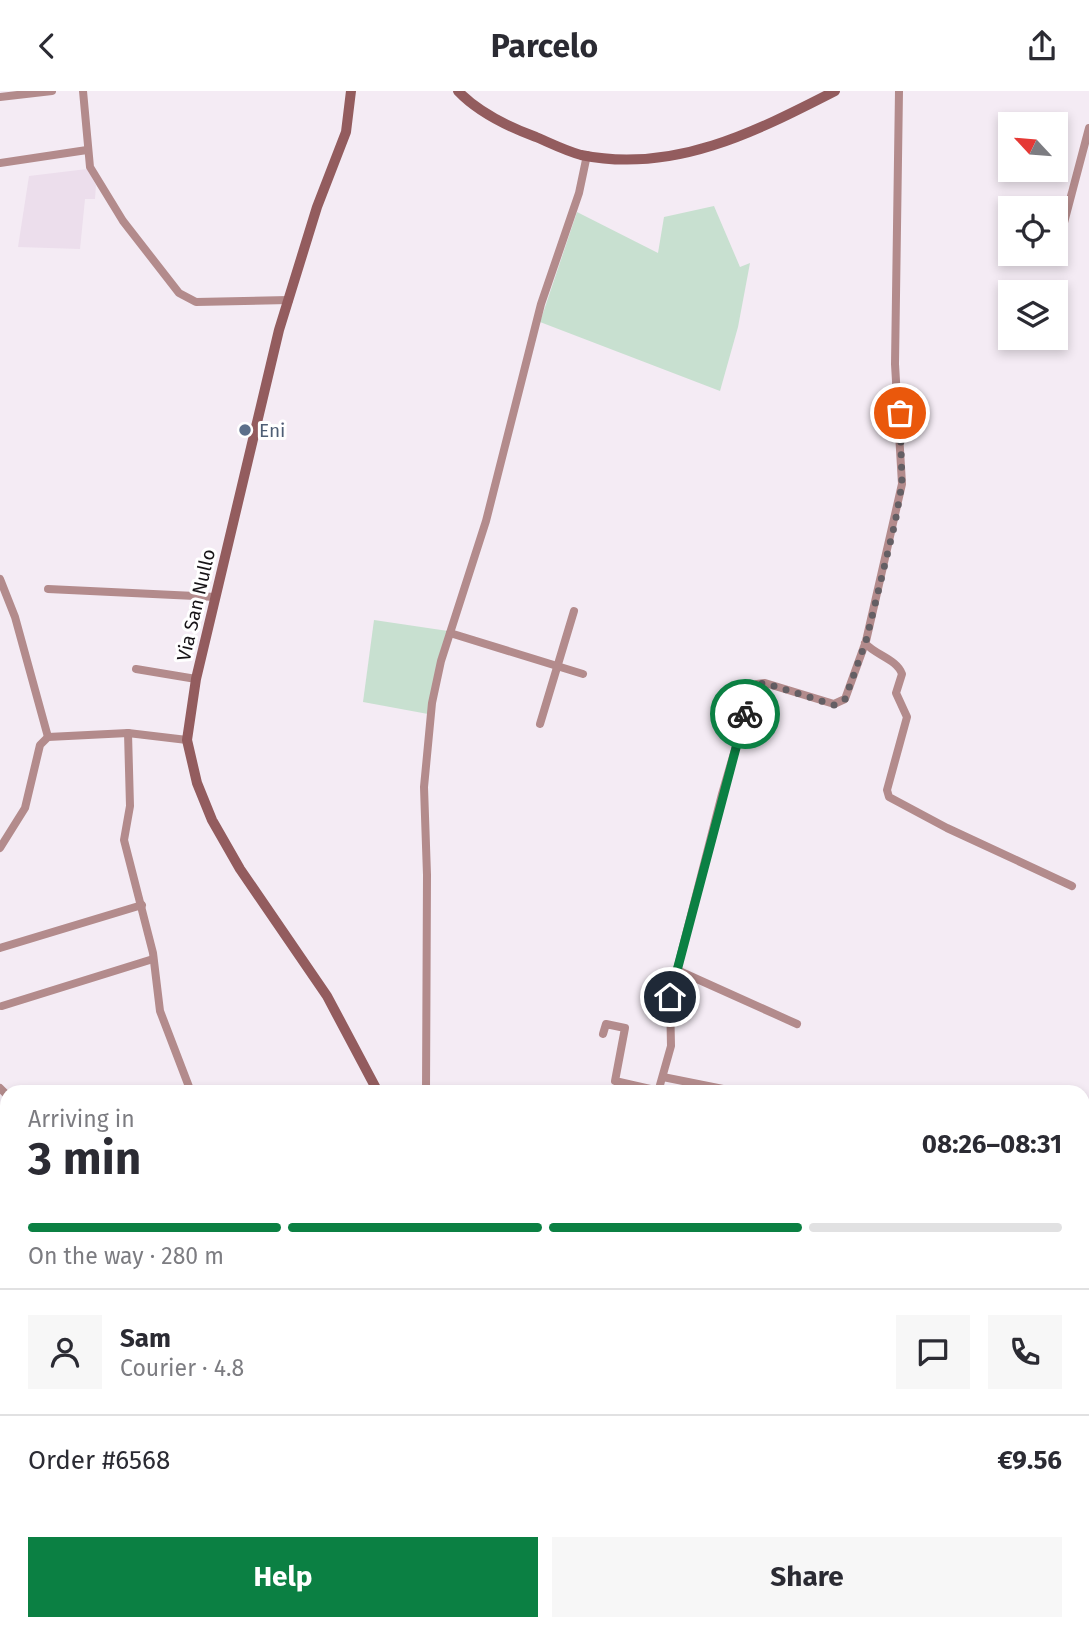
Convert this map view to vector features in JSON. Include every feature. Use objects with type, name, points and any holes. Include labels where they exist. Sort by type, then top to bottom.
[{"type":"street","points":[[0,97],[52,91]]},
{"type":"street","points":[[83,91],[90,167],[101,189],[155,265],[185,298],[196,302],[289,300]]},
{"type":"street","name":"Via San Nullo","points":[[351,91],[346,132],[317,207],[289,300],[196,679],[187,740],[197,783],[218,831],[240,869],[327,996],[374,1085]]},
{"type":"street","points":[[458,91],[490,115],[522,132],[587,155],[635,161],[681,155],[736,139],[835,91]]},
{"type":"street","points":[[660,1085],[671,1046],[670,997],[725,784],[753,688],[757,684],[765,683],[834,705],[840,703],[849,691],[865,643],[902,484],[895,364],[899,91]]},
{"type":"street","points":[[1068,208],[1089,128]]},
{"type":"street","points":[[0,163],[87,150]]},
{"type":"street","points":[[426,1085],[425,759],[432,703],[450,633],[486,521],[531,339],[579,193],[587,155]]},
{"type":"street","points":[[0,579],[15,617],[48,737]]},
{"type":"street","points":[[48,589],[216,597]]},
{"type":"street","points":[[540,724],[574,611]]},
{"type":"street","points":[[450,633],[583,674]]},
{"type":"street","points":[[865,643],[875,653],[899,666],[902,674],[896,693],[907,717],[887,790],[889,797],[947,828],[1072,886]]},
{"type":"street","points":[[136,669],[196,679]]},
{"type":"street","points":[[128,733],[130,806],[124,840],[142,905],[160,1011],[188,1085]]},
{"type":"street","points":[[0,848],[24,808],[40,745],[48,737],[128,733],[187,740]]},
{"type":"street","points":[[0,948],[142,905]]},
{"type":"street","points":[[2,1006],[153,959]]},
{"type":"street","points":[[677,970],[797,1024]]},
{"type":"street","points":[[603,1034],[606,1024],[625,1028],[615,1081],[631,1085]]},
{"type":"street","points":[[663,1077],[703,1085]]},
{"type":"shaded area","points":[[87,169],[96,185],[95,199],[85,199],[80,249],[18,247],[29,176]]},
{"type":"green space","points":[[714,206],[740,267],[750,263],[738,327],[720,391],[540,322],[577,212],[658,253],[664,217]]},
{"type":"green space","points":[[374,620],[448,631],[428,714],[363,702]]},
{"type":"way so far","points":[[745,714],[753,688],[757,684],[765,683],[834,705],[845,699],[866,641],[895,523],[902,484],[900,413]]},
{"type":"place","name":"Eni","points":[[245,430]]},
{"type":"route","points":[[670,997],[745,714]]}]
